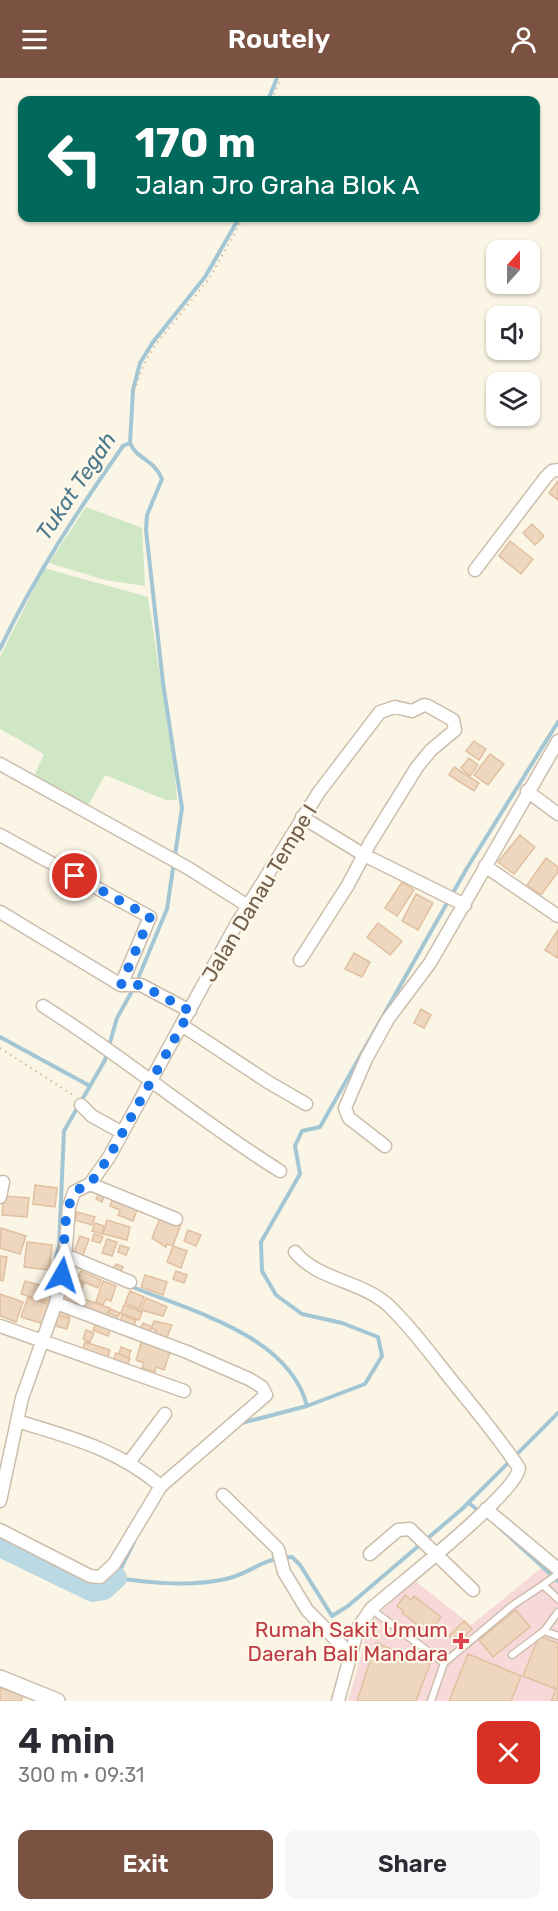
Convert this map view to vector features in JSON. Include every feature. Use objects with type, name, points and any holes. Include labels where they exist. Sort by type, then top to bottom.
[{"type":"street","points":[[476,570],[546,477],[552,471],[558,470]]},
{"type":"street","name":"Jalan Danau Tempe I","points":[[0,1500],[17,1421],[33,1365],[56,1303],[70,1199],[82,1185],[90,1184],[109,1157],[121,1131],[152,1082],[248,906],[302,817],[364,730],[380,712],[395,707],[412,711],[424,705],[453,720],[455,725],[451,736],[425,756],[364,855]]},
{"type":"street","points":[[385,1146],[349,1118],[345,1108],[366,1059],[388,1019],[430,963],[462,903],[558,741]]},
{"type":"street","points":[[0,764],[188,868],[248,906]]},
{"type":"street","points":[[527,791],[558,814]]},
{"type":"street","points":[[302,817],[364,855],[462,903]]},
{"type":"street","points":[[0,835],[150,917],[121,985]]},
{"type":"street","points":[[300,960],[348,885],[364,855]]},
{"type":"street","points":[[485,866],[558,916]]},
{"type":"street","points":[[0,912],[121,985],[141,985],[190,1011]]},
{"type":"street","points":[[43,1006],[102,1042],[231,1140],[280,1171]]},
{"type":"street","points":[[183,1026],[306,1104]]},
{"type":"street","points":[[81,1105],[92,1116],[121,1131]]},
{"type":"street","points":[[0,1197],[3,1182]]},
{"type":"street","points":[[90,1184],[176,1219]]},
{"type":"street","points":[[295,1252],[304,1263],[315,1270],[367,1290],[389,1306],[504,1445],[519,1468],[517,1478],[482,1514],[433,1552],[371,1609],[358,1628],[349,1653],[338,1701]]},
{"type":"street","points":[[64,1255],[130,1282]]},
{"type":"street","points":[[0,1530],[17,1541],[90,1576],[100,1577],[114,1564],[161,1486],[266,1395],[264,1390],[249,1379],[187,1352],[56,1303]]},
{"type":"street","points":[[0,1326],[184,1391]]},
{"type":"street","points":[[130,1461],[165,1414]]},
{"type":"street","points":[[17,1421],[86,1443],[130,1461],[161,1486]]},
{"type":"street","points":[[223,1495],[278,1549],[284,1572],[316,1623],[349,1653]]},
{"type":"street","points":[[482,1514],[558,1569]]},
{"type":"street","points":[[370,1554],[400,1528],[410,1529],[473,1590]]},
{"type":"street","points":[[0,1678],[57,1701]]},
{"type":"lane","points":[[431,1701],[444,1662],[513,1605],[558,1574]]},
{"type":"lane","points":[[543,1585],[558,1599]]},
{"type":"lane","points":[[371,1609],[444,1662]]},
{"type":"lane","points":[[512,1655],[544,1631],[558,1612]]},
{"type":"lane","points":[[544,1631],[558,1636]]},
{"type":"path","points":[[274,96],[281,78]]},
{"type":"path","points":[[134,391],[144,364],[156,344],[208,279],[241,222]]},
{"type":"path","points":[[0,1048],[71,1093]]},
{"type":"shaded area","name":"Rumah Sakit Umum Daerah Bali Mandara","points":[[545,1565],[558,1575],[558,1701],[348,1701],[362,1653],[366,1628],[414,1580],[471,1625]]},
{"type":"green space","points":[[86,507],[142,528],[145,586],[105,580],[49,563]]},
{"type":"green space","points":[[44,568],[148,597],[177,800],[166,800],[105,775],[86,809],[33,779],[44,754],[0,729],[0,657]]},
{"type":"building","points":[[558,481],[558,500],[549,493]]},
{"type":"building","points":[[532,524],[544,536],[535,545],[523,533]]},
{"type":"building","points":[[510,541],[533,559],[521,574],[499,556]]},
{"type":"building","points":[[474,741],[486,749],[479,760],[466,751]]},
{"type":"building","points":[[490,754],[504,764],[488,785],[474,775]]},
{"type":"building","points":[[469,758],[478,765],[470,776],[461,768]]},
{"type":"building","points":[[454,767],[479,783],[474,791],[449,775]]},
{"type":"building","points":[[520,835],[535,847],[514,874],[498,862]]},
{"type":"building","points":[[546,858],[558,867],[558,872],[541,895],[527,885]]},
{"type":"building","points":[[402,882],[414,890],[397,916],[385,908]]},
{"type":"building","points":[[416,894],[433,903],[418,930],[402,921]]},
{"type":"building","points":[[378,923],[402,941],[390,955],[367,937]]},
{"type":"building","points":[[558,930],[558,958],[545,950]]},
{"type":"building","points":[[354,953],[370,962],[362,977],[345,969]]},
{"type":"building","points":[[421,1009],[431,1015],[424,1028],[414,1023]]},
{"type":"building","points":[[35,1185],[57,1188],[55,1207],[33,1204]]},
{"type":"building","points":[[100,1192],[105,1194],[102,1202],[96,1199]]},
{"type":"building","points":[[4,1196],[29,1198],[27,1217],[2,1215]]},
{"type":"building","points":[[114,1196],[138,1207],[133,1221],[118,1215],[120,1210],[110,1206]]},
{"type":"building","points":[[77,1212],[95,1217],[92,1225],[75,1220]]},
{"type":"building","points":[[161,1216],[181,1224],[173,1246],[167,1244],[166,1247],[152,1238]]},
{"type":"building","points":[[107,1220],[130,1227],[127,1240],[103,1234]]},
{"type":"building","points":[[95,1223],[104,1226],[102,1234],[92,1231]]},
{"type":"building","points":[[1,1228],[26,1236],[20,1254],[0,1248]]},
{"type":"building","points":[[188,1230],[201,1235],[196,1246],[184,1241]]},
{"type":"building","points":[[94,1234],[103,1237],[100,1243],[92,1241]]},
{"type":"building","points":[[80,1236],[89,1239],[82,1258],[73,1255]]},
{"type":"building","points":[[107,1239],[117,1242],[112,1256],[102,1253]]},
{"type":"building","points":[[27,1242],[52,1245],[49,1270],[24,1267]]},
{"type":"building","points":[[120,1245],[129,1248],[126,1255],[118,1252]]},
{"type":"building","points":[[173,1246],[187,1251],[181,1268],[167,1262]]},
{"type":"building","points":[[0,1256],[7,1257],[3,1281],[0,1280]]},
{"type":"building","points":[[116,1264],[123,1267],[119,1275],[112,1272]]},
{"type":"building","points":[[81,1271],[101,1280],[98,1288],[77,1279]]},
{"type":"building","points":[[176,1271],[187,1275],[184,1283],[173,1279]]},
{"type":"building","points":[[145,1275],[167,1282],[163,1295],[141,1287]]},
{"type":"building","points":[[77,1280],[84,1283],[79,1298],[72,1295]]},
{"type":"building","points":[[25,1281],[53,1289],[49,1302],[21,1294]]},
{"type":"building","points":[[103,1281],[116,1286],[111,1301],[106,1299],[103,1305],[96,1302]]},
{"type":"building","points":[[130,1291],[144,1297],[139,1309],[125,1303]]},
{"type":"building","points":[[0,1294],[23,1302],[16,1322],[0,1316]]},
{"type":"building","points":[[65,1295],[78,1300],[74,1308],[62,1303]]},
{"type":"building","points":[[28,1297],[50,1305],[44,1324],[21,1317]]},
{"type":"building","points":[[80,1298],[110,1308],[106,1320],[76,1310]]},
{"type":"building","points":[[146,1298],[167,1307],[163,1316],[141,1310]]},
{"type":"building","points":[[124,1305],[142,1312],[139,1320],[121,1313]]},
{"type":"building","points":[[60,1308],[71,1311],[68,1318],[58,1315]]},
{"type":"building","points":[[110,1309],[120,1313],[118,1317],[109,1313]]},
{"type":"building","points":[[57,1315],[70,1318],[67,1329],[55,1326]]},
{"type":"building","points":[[122,1315],[136,1320],[133,1328],[119,1324]]},
{"type":"building","points":[[97,1320],[112,1326],[108,1336],[93,1330]]},
{"type":"building","points":[[154,1321],[172,1325],[165,1342],[154,1337],[156,1330],[151,1328]]},
{"type":"building","points":[[143,1323],[152,1327],[148,1335],[139,1331]]},
{"type":"building","points":[[86,1330],[94,1333],[90,1342],[83,1339]]},
{"type":"building","points":[[142,1340],[171,1349],[164,1370],[156,1367],[155,1372],[142,1368],[144,1363],[136,1360]]},
{"type":"building","points":[[85,1342],[110,1350],[107,1359],[82,1352]]},
{"type":"building","points":[[121,1347],[131,1351],[128,1358],[119,1354]]},
{"type":"building","points":[[116,1353],[130,1358],[127,1366],[113,1361]]},
{"type":"building","points":[[405,1595],[411,1600],[414,1596],[441,1617],[429,1633],[402,1613],[403,1611],[397,1606]]},
{"type":"building","points":[[516,1610],[530,1627],[493,1657],[479,1640]]},
{"type":"building","points":[[464,1621],[472,1629],[457,1644],[449,1636]]},
{"type":"building","points":[[539,1636],[558,1643],[558,1701],[551,1701],[556,1689],[523,1676]]},
{"type":"building","points":[[376,1643],[430,1664],[416,1701],[357,1701]]},
{"type":"building","points":[[468,1654],[521,1676],[511,1701],[449,1701]]},
{"type":"building","points":[[0,1688],[23,1695],[21,1701],[0,1701]]},
{"type":"waterway","name":"Tukat Tegah","points":[[270,96],[277,78]]},
{"type":"waterway","name":"Tukat Tegah","points":[[130,443],[133,390],[140,363],[153,342],[205,277],[237,222]]},
{"type":"waterway","points":[[130,443],[133,449],[154,467],[162,479],[147,515],[146,530],[163,683],[182,808],[167,909],[139,976]]},
{"type":"waterway","name":"Tukat Tegah","points":[[0,649],[57,545],[123,446],[130,443]]},
{"type":"waterway","points":[[238,1424],[307,1406],[365,1384],[382,1356],[378,1337],[342,1323],[302,1314],[276,1295],[262,1271],[261,1242],[300,1174],[295,1146],[302,1131],[320,1127],[467,868],[558,722]]},
{"type":"waterway","points":[[56,1258],[59,1246],[64,1131],[105,1060],[117,1018],[131,993]]},
{"type":"waterway","name":"Tukat Tegah","points":[[0,1037],[90,1086]]},
{"type":"waterway","points":[[130,1286],[208,1316],[259,1343],[280,1361],[297,1381],[307,1406]]},
{"type":"waterway","points":[[134,1542],[116,1578],[199,1583],[226,1579],[272,1560],[292,1557],[300,1565],[332,1616],[348,1606],[462,1509],[558,1413]]},
{"type":"waterway","points":[[469,1503],[481,1513]]},
{"type":"waterway","points":[[499,1527],[558,1581]]},
{"type":"waterway","points":[[0,1546],[93,1591],[104,1589],[116,1578]]},
{"type":"place","name":"Rumah Sakit Umum Daerah Bali Mandara","points":[[461,1641]]},
{"type":"route","points":[[62,1275],[70,1199],[82,1185],[90,1184],[109,1157],[121,1131],[190,1011],[141,985],[121,985],[150,917],[75,876]]}]
